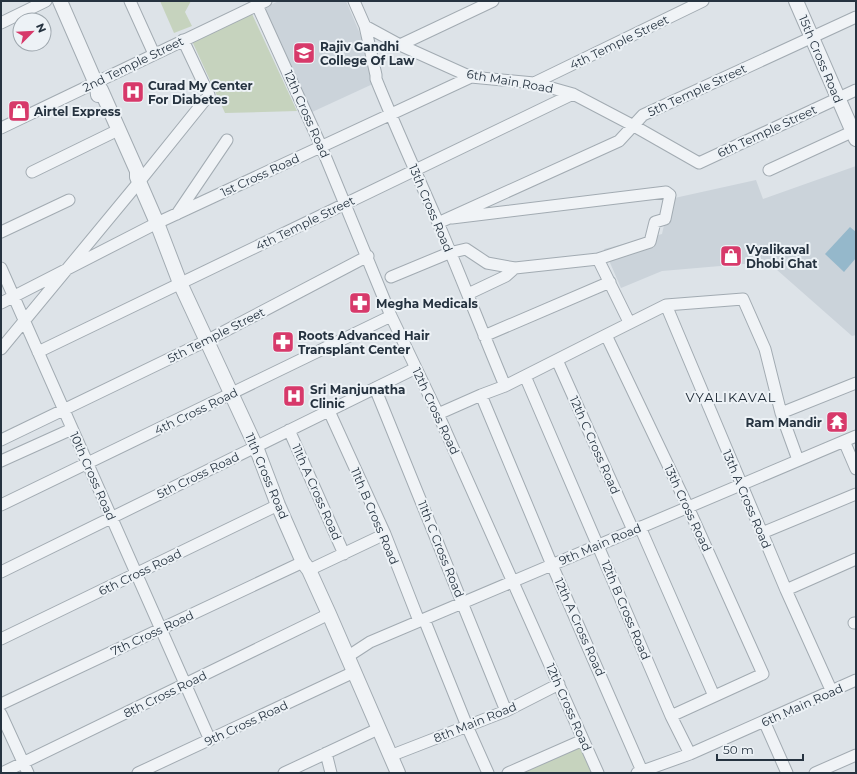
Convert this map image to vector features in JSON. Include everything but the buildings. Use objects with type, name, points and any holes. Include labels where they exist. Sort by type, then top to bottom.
[{"type":"street","points":[[1,23],[46,1]]},
{"type":"street","name":"11th Cross Road","points":[[60,1],[96,84],[101,90],[137,171],[138,180],[180,283],[256,447],[278,504],[329,614],[398,773]]},
{"type":"street","points":[[130,1],[154,54]]},
{"type":"street","points":[[354,1],[365,26]]},
{"type":"street","points":[[400,45],[493,1]]},
{"type":"street","name":"4th Temple Street","points":[[534,83],[703,1]]},
{"type":"street","name":"15th Cross Road","points":[[796,1],[838,98],[855,133]]},
{"type":"street","name":"2nd Temple Street","points":[[1,128],[96,84],[154,54],[261,3]]},
{"type":"street","name":"12th Cross Road","points":[[261,3],[368,256],[391,316],[438,414],[598,773]]},
{"type":"street","name":"5th Temple Street","points":[[438,224],[619,141],[643,115],[856,17]]},
{"type":"street","name":"6th Main Road","points":[[365,26],[400,45],[471,77],[534,83],[573,94],[634,126],[699,163]]},
{"type":"street","name":"13th Cross Road","points":[[365,26],[376,79],[449,253],[468,294],[505,386]]},
{"type":"street","points":[[1,349],[70,267],[138,180],[209,95],[183,40]]},
{"type":"street","name":"1st Cross Road","points":[[157,224],[471,77]]},
{"type":"street","name":"11th Cross Road","points":[[96,84],[97,93],[132,174],[138,180]]},
{"type":"street","name":"6th Temple Street","points":[[699,163],[856,90]]},
{"type":"street","name":"4th Temple Street","points":[[38,352],[573,94]]},
{"type":"street","points":[[32,172],[114,132]]},
{"type":"street","points":[[769,170],[855,133]]},
{"type":"street","points":[[176,214],[227,140]]},
{"type":"street","points":[[391,277],[449,253],[466,249],[487,263],[515,268],[598,259],[650,242],[655,222],[665,219],[670,195],[666,192],[452,218]]},
{"type":"street","points":[[1,232],[69,200]]},
{"type":"street","points":[[1,302],[14,297],[70,267],[157,224]]},
{"type":"street","name":"5th Temple Street","points":[[1,440],[206,341],[368,256]]},
{"type":"street","points":[[598,259],[630,322]]},
{"type":"street","name":"10th Cross Road","points":[[1,268],[210,740]]},
{"type":"street","points":[[468,294],[506,276],[515,268]]},
{"type":"street","points":[[484,336],[610,282]]},
{"type":"street","points":[[438,414],[505,386],[666,305],[743,299],[765,349],[781,413],[798,460]]},
{"type":"street","name":"13th A Cross Road","points":[[666,305],[786,590],[832,692]]},
{"type":"street","name":"4th Cross Road","points":[[1,505],[391,316]]},
{"type":"street","name":"13th Cross Road","points":[[606,335],[688,507],[763,674],[671,716]]},
{"type":"street","name":"12th C Cross Road","points":[[557,360],[636,529]]},
{"type":"street","name":"5th Cross Road","points":[[1,572],[416,368]]},
{"type":"street","name":"12th B Cross Road","points":[[525,376],[671,716],[690,754]]},
{"type":"street","points":[[781,413],[856,383]]},
{"type":"street","name":"11th C Cross Road","points":[[375,388],[506,711]]},
{"type":"street","name":"12th A Cross Road","points":[[481,395],[639,772]]},
{"type":"street","name":"11th B Cross Road","points":[[329,411],[488,773]]},
{"type":"street","points":[[1,461],[72,429]]},
{"type":"street","name":"11th A Cross Road","points":[[289,430],[344,554]]},
{"type":"street","name":"9th Main Road","points":[[348,657],[370,642],[856,436]]},
{"type":"street","points":[[844,441],[856,469]]},
{"type":"street","points":[[762,533],[856,494]]},
{"type":"street","name":"6th Cross Road","points":[[1,639],[278,504]]},
{"type":"street","points":[[636,529],[714,696]]},
{"type":"street","name":"7th Cross Road","points":[[1,704],[161,628],[306,566],[344,554],[384,534]]},
{"type":"street","points":[[786,590],[856,559]]},
{"type":"street","name":"8th Cross Road","points":[[2,773],[329,614]]},
{"type":"street","name":"9th Cross Road","points":[[138,773],[354,672]]},
{"type":"street","name":"6th Main Road","points":[[639,772],[690,754],[856,680]]},
{"type":"street","name":"8th Main Road","points":[[390,756],[506,711],[559,684]]},
{"type":"street","points":[[1,714],[28,773]]},
{"type":"street","points":[[764,722],[787,773]]},
{"type":"street","points":[[284,773],[378,729]]},
{"type":"street","points":[[508,773],[583,740]]},
{"type":"street","points":[[326,753],[331,773]]},
{"type":"street","points":[[815,773],[856,755]]},
{"type":"shaded area","points":[[279,1],[346,1],[372,62],[375,83],[310,113],[263,8]]},
{"type":"shaded area","name":"Vyalikaval Dhobi Ghat","points":[[856,166],[856,335],[852,336],[768,262],[662,271],[621,288],[604,249],[662,234],[670,199],[756,180],[763,199]]},
{"type":"green space","points":[[160,1],[191,1],[185,12],[192,26],[174,33]]},
{"type":"green space","points":[[252,14],[297,111],[225,113],[192,41]]},
{"type":"green space","points":[[582,746],[594,773],[520,773]]},
{"type":"water","points":[[850,227],[856,232],[856,258],[844,272],[825,254]]},
{"type":"place","name":"Rajiv Gandhi College Of Law","points":[[304,53]]},
{"type":"place","name":"Curad My Center For Diabetes","points":[[133,92]]},
{"type":"place","name":"Airtel Express","points":[[19,111]]},
{"type":"place","name":"Vyalikaval Dhobi Ghat","points":[[731,256]]},
{"type":"place","name":"Megha Medicals","points":[[360,303]]},
{"type":"place","name":"Roots Advanced Hair Transplant Center","points":[[283,342]]},
{"type":"place","name":"Sri Manjunatha Clinic","points":[[294,396]]},
{"type":"place","name":"Ram Mandir","points":[[837,422]]},
{"type":"district","name":"VYALIKAVAL","points":[[731,397]]}]
